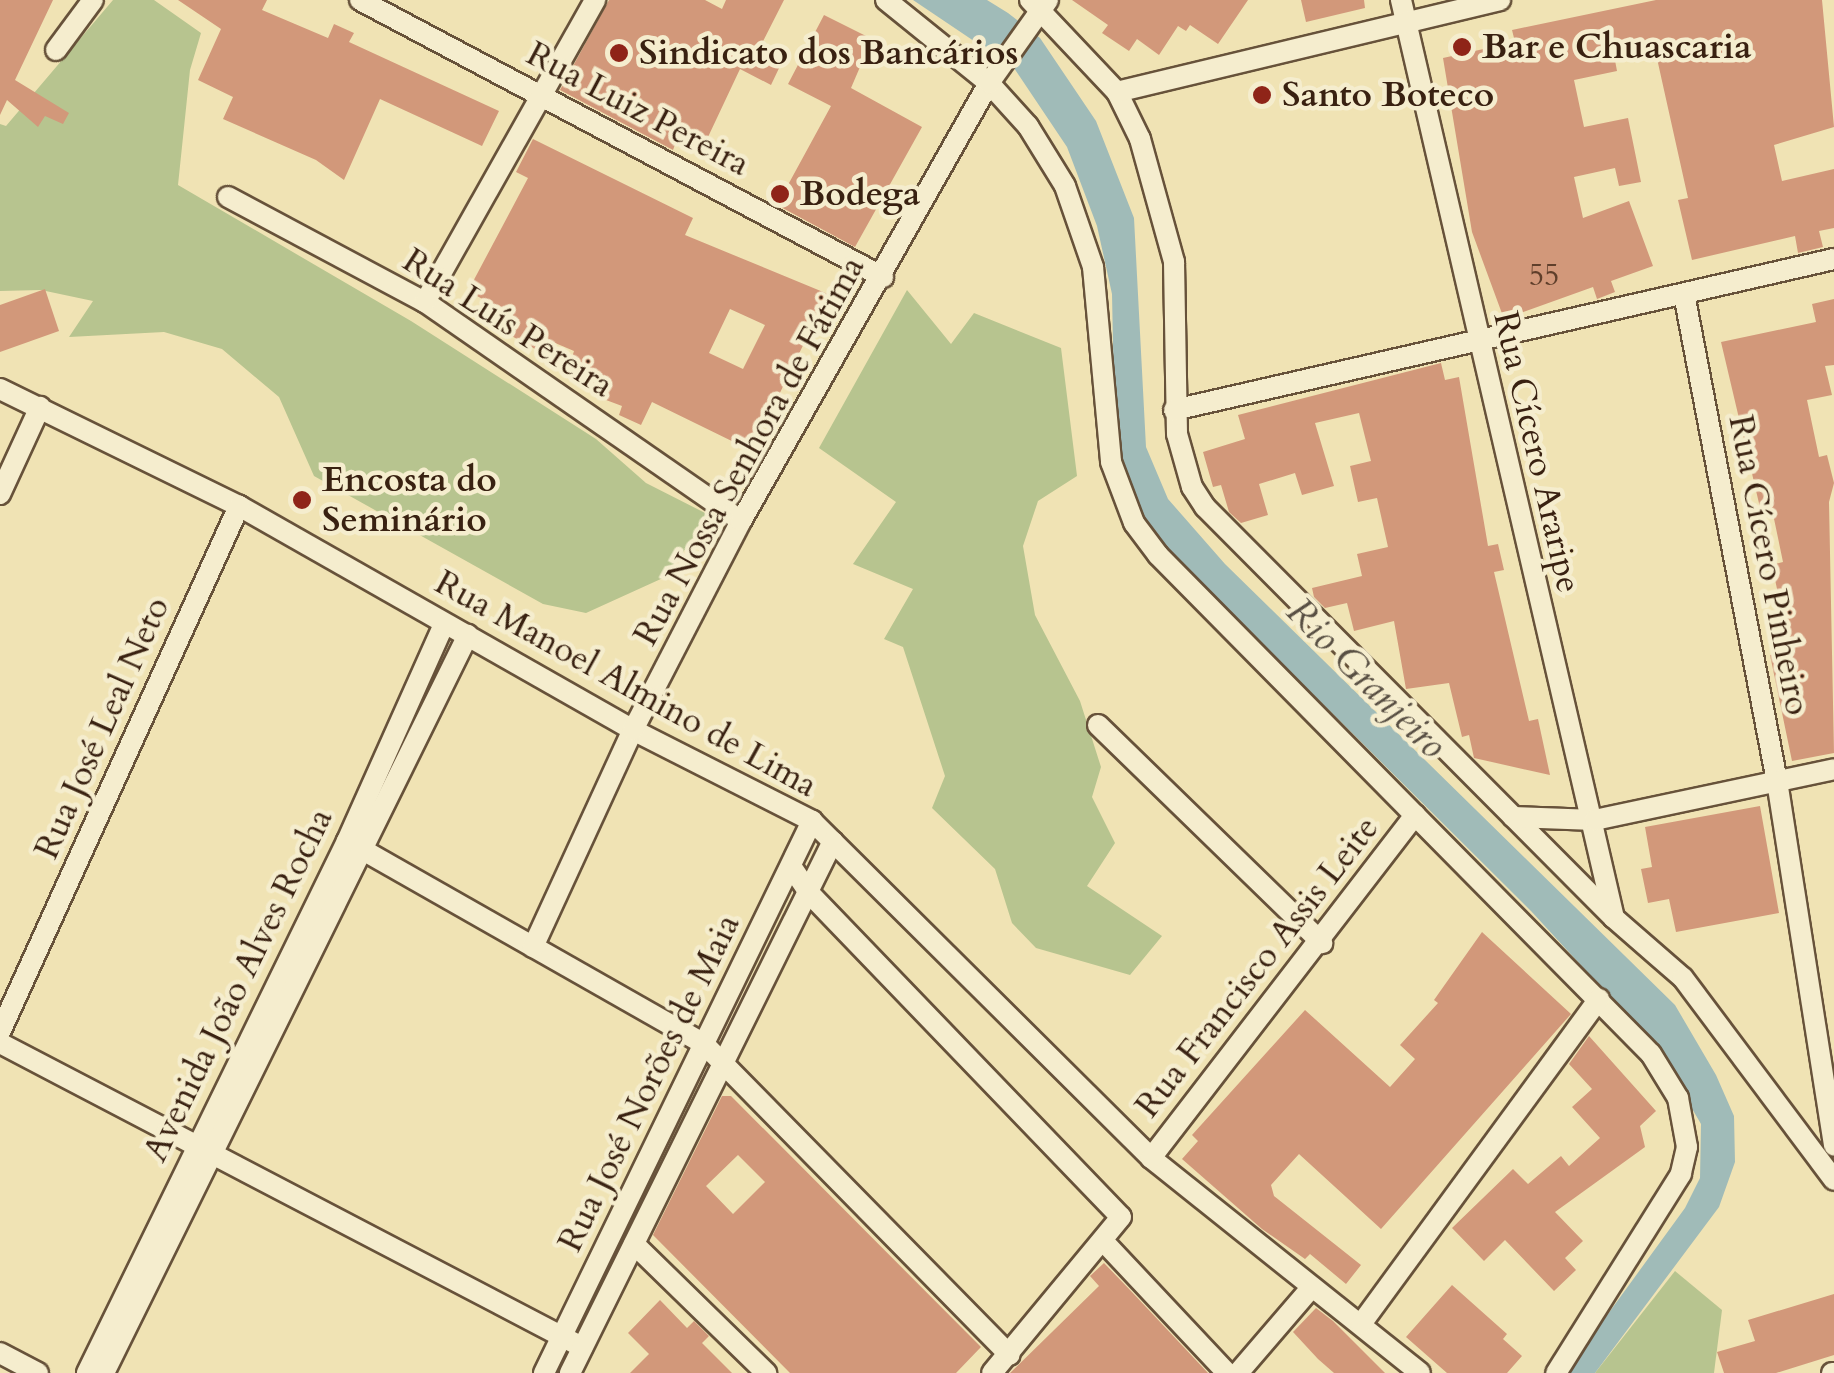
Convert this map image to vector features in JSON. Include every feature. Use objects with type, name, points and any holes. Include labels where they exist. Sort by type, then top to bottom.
[{"type":"street","points":[[56,50],[93,0]]},
{"type":"street","name":"Rua Luiz Pereira","points":[[360,0],[546,95],[883,277]]},
{"type":"street","points":[[426,302],[546,95],[594,0]]},
{"type":"street","points":[[886,0],[994,76],[1045,153],[1080,225],[1102,320],[1111,462],[1134,523],[1415,816],[1599,998],[1669,1080],[1685,1118],[1687,1147],[1665,1206],[1556,1373]]},
{"type":"street","name":"Rua Cícero Araripe","points":[[1401,0],[1477,339],[1595,820],[1614,918]]},
{"type":"street","points":[[1117,92],[1500,0]]},
{"type":"street","points":[[1038,7],[1117,92],[1140,139],[1168,233],[1177,311],[1174,410],[1192,487],[1231,539],[1614,918],[1683,978],[1834,1180]]},
{"type":"street","name":"Rua Nossa Senhora de Fátima","points":[[533,947],[632,730],[742,521],[994,76],[1038,7]]},
{"type":"street","name":"Rua Luís Pereira","points":[[228,197],[426,302],[742,521]]},
{"type":"street","points":[[1174,410],[1834,259]]},
{"type":"street","name":"Rua Cícero Pinheiro","points":[[1684,294],[1778,781],[1834,1146]]},
{"type":"street","name":"Rua Manoel Almino de Lima","points":[[0,389],[239,506],[632,730],[812,821],[1151,1158],[1420,1373]]},
{"type":"street","points":[[0,494],[40,406]]},
{"type":"street","name":"Rua José Leal Neto","points":[[0,1032],[239,506]]},
{"type":"street","name":"Avenida João Alves Rocha","points":[[356,846],[444,624]]},
{"type":"street","name":"Avenida João Alves Rocha","points":[[87,1373],[468,635]]},
{"type":"street","points":[[1098,725],[1322,942]]},
{"type":"street","points":[[1512,817],[1595,820],[1834,769]]},
{"type":"street","name":"Rua Francisco Assis Leite","points":[[1151,1158],[1322,942],[1415,816]]},
{"type":"street","name":"Rua José Norões de Maia","points":[[570,1373],[572,1344],[704,1044],[812,821]]},
{"type":"street","name":"Rua José Norões de Maia","points":[[544,1373],[572,1344],[634,1244],[810,894],[832,841]]},
{"type":"street","points":[[356,846],[704,1044],[1010,1355]]},
{"type":"street","points":[[791,866],[810,894],[1121,1217],[1105,1243],[992,1373]]},
{"type":"street","points":[[1361,1324],[1599,998]]},
{"type":"street","points":[[0,1043],[572,1344]]},
{"type":"street","name":"Avenida João Alves Rocha","points":[[104,1373],[202,1152]]},
{"type":"street","points":[[1105,1243],[1228,1373]]},
{"type":"street","points":[[634,1244],[766,1373]]},
{"type":"street","points":[[1238,1373],[1311,1288]]},
{"type":"street","points":[[0,1353],[38,1373]]},
{"type":"green space","points":[[113,0],[154,0],[201,33],[190,70],[178,185],[411,321],[596,439],[646,483],[711,516],[663,578],[586,613],[543,604],[314,476],[279,397],[222,349],[164,332],[69,337],[93,301],[41,290],[0,291],[0,124],[6,126]]},
{"type":"green space","points":[[907,290],[951,344],[974,313],[1061,348],[1077,476],[1038,501],[1023,546],[1035,615],[1080,701],[1101,767],[1092,797],[1115,843],[1087,886],[1162,936],[1130,975],[1036,948],[1012,923],[995,869],[932,808],[945,776],[903,647],[884,639],[913,589],[853,564],[896,502],[819,448]]},
{"type":"green space","points":[[1675,1271],[1722,1310],[1714,1373],[1595,1373]]},
{"type":"water","points":[[913,0],[987,0],[1008,13],[1040,38],[1096,121],[1134,218],[1146,447],[1168,499],[1225,564],[1675,1005],[1716,1075],[1734,1116],[1735,1162],[1719,1207],[1595,1373],[1565,1373],[1685,1208],[1700,1178],[1701,1124],[1656,1047],[1531,911],[1162,544],[1128,494],[1115,446],[1112,294],[1097,226],[1067,147],[1014,68]]},
{"type":"building","points":[[0,0],[53,0],[15,80],[69,113],[63,124],[45,116],[38,127],[7,100],[0,115]]},
{"type":"building","points":[[178,0],[267,0],[262,10],[328,38],[334,24],[354,33],[349,42],[499,111],[482,146],[380,99],[344,180],[316,160],[223,119],[233,97],[198,80],[221,29]]},
{"type":"building","points":[[609,0],[705,0],[722,9],[726,0],[784,0],[758,51],[781,64],[771,85],[740,69],[700,154],[676,142],[673,150],[560,90]]},
{"type":"building","points":[[1072,0],[1248,0],[1218,44],[1190,25],[1186,31],[1178,26],[1159,55],[1137,39],[1129,51],[1102,33],[1108,25]]},
{"type":"building","points":[[1301,0],[1364,0],[1365,8],[1306,22]]},
{"type":"building","points":[[1656,0],[1822,0],[1834,127],[1774,145],[1782,181],[1834,169],[1834,228],[1819,231],[1823,247],[1798,253],[1795,236],[1692,260],[1678,200],[1688,198],[1654,45],[1614,55],[1617,71],[1574,80],[1584,127],[1628,118],[1641,182],[1619,186],[1615,168],[1574,177],[1583,218],[1629,201],[1653,266],[1611,281],[1615,292],[1597,299],[1593,287],[1504,319],[1472,232],[1443,58],[1515,42],[1512,30]]},
{"type":"building","points":[[824,15],[872,39],[851,88],[922,127],[855,247],[777,205],[831,106],[788,84]]},
{"type":"building","points":[[533,139],[693,218],[685,235],[828,294],[756,442],[748,438],[744,447],[652,402],[641,425],[619,415],[622,406],[598,397],[601,388],[566,377],[574,351],[541,337],[535,349],[506,333],[515,317],[468,291],[528,178],[516,172]],"holes":[[[730,309],[765,325],[743,369],[709,353]]]},
{"type":"building","points":[[45,289],[59,331],[0,352],[0,305]]},
{"type":"building","points":[[1834,299],[1834,365],[1825,366],[1832,395],[1807,400],[1819,457],[1827,455],[1834,483],[1829,502],[1834,753],[1792,761],[1770,655],[1790,651],[1772,565],[1783,562],[1773,514],[1762,516],[1721,342],[1816,322],[1812,304]]},
{"type":"building","points":[[1441,363],[1445,380],[1459,377],[1488,546],[1498,544],[1504,570],[1494,572],[1529,721],[1538,719],[1550,775],[1474,758],[1469,735],[1462,737],[1449,683],[1406,689],[1394,621],[1354,631],[1347,603],[1325,608],[1314,597],[1312,588],[1362,576],[1357,554],[1388,547],[1377,498],[1358,502],[1350,466],[1371,461],[1359,413],[1315,423],[1334,486],[1302,495],[1295,473],[1259,484],[1268,515],[1241,523],[1229,512],[1221,485],[1213,487],[1203,452],[1245,439],[1238,415]]},
{"type":"building","points":[[1760,806],[1779,913],[1676,932],[1669,899],[1648,903],[1641,869],[1652,867],[1645,827]]},
{"type":"building","points":[[1482,932],[1571,1014],[1381,1229],[1299,1154],[1271,1185],[1274,1196],[1361,1265],[1346,1284],[1310,1254],[1305,1259],[1262,1229],[1182,1159],[1198,1141],[1192,1135],[1305,1010],[1390,1087],[1415,1059],[1400,1045],[1438,1003],[1434,1000]]},
{"type":"building","points":[[1589,1036],[1656,1111],[1640,1126],[1645,1147],[1555,1212],[1583,1241],[1565,1258],[1576,1270],[1554,1291],[1505,1240],[1484,1261],[1452,1228],[1513,1169],[1528,1184],[1561,1156],[1569,1166],[1600,1138],[1572,1107],[1592,1089],[1569,1064]]},
{"type":"building","points":[[722,1096],[731,1096],[981,1347],[956,1373],[790,1373],[653,1235]],"holes":[[[738,1155],[765,1182],[733,1214],[706,1186]]]},
{"type":"building","points":[[1104,1263],[1208,1373],[1010,1373],[1099,1286],[1090,1276]]},
{"type":"building","points":[[1452,1285],[1507,1334],[1503,1339],[1522,1356],[1507,1373],[1447,1373],[1406,1337]]},
{"type":"building","points":[[1834,1294],[1834,1355],[1776,1373],[1724,1373],[1717,1352],[1755,1341],[1748,1320]]},
{"type":"building","points":[[660,1300],[687,1328],[694,1321],[709,1336],[702,1343],[732,1373],[630,1373],[649,1354],[628,1333]]},
{"type":"building","points":[[1316,1308],[1385,1373],[1334,1373],[1318,1359],[1293,1332]]},
{"type":"place","name":"Bar e Chuascaria","points":[[1462,47]]},
{"type":"place","name":"Sindicato dos Bancários","points":[[619,53]]},
{"type":"place","name":"Santo Boteco","points":[[1262,95]]},
{"type":"place","name":"Bodega","points":[[780,194]]},
{"type":"place","name":"Encosta do Seminário","points":[[302,500]]},
{"type":"water label","name":"Rio Granjeiro","points":[[1366,679]]}]
